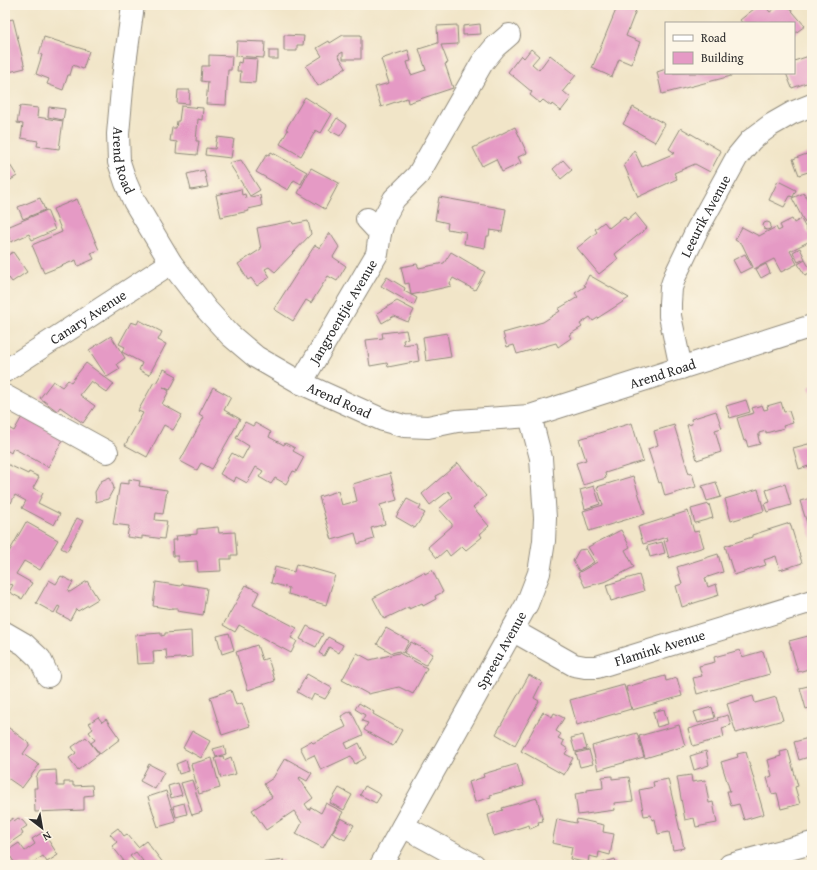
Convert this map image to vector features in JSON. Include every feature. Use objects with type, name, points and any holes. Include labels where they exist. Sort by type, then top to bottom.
[{"type":"street","name":"Arend Road","points":[[133,5],[123,78],[118,134],[119,162],[126,184],[134,201],[172,263],[206,310],[230,335],[256,357],[301,383],[383,420],[404,426],[428,427],[457,421],[530,416],[812,326]]},
{"type":"street","name":"Jangroentjie Avenue","points":[[301,383],[377,254],[374,226],[385,216],[394,199],[418,174],[482,62],[495,47],[509,35]]},
{"type":"street","name":"Leeurik Avenue","points":[[681,368],[670,316],[671,288],[675,276],[697,230],[737,157],[751,140],[771,125],[792,113],[812,105]]},
{"type":"street","name":"Canary Avenue","points":[[5,371],[172,263]]},
{"type":"street","points":[[5,396],[107,452]]},
{"type":"street","name":"Spreeu Avenue","points":[[381,865],[527,604],[539,572],[544,541],[544,490],[541,458],[530,416]]},
{"type":"street","name":"Flamink Avenue","points":[[512,630],[574,665],[597,667],[812,601]]},
{"type":"street","points":[[5,633],[24,644],[40,659],[48,676]]},
{"type":"street","points":[[402,826],[474,865]]},
{"type":"street","points":[[730,865],[812,842]]},
{"type":"building","points":[[618,5],[624,5],[636,10],[626,36],[640,42],[631,64],[619,59],[612,77],[592,68]]},
{"type":"building","points":[[759,5],[764,5],[770,12],[780,5],[787,5],[805,26],[795,33],[795,22],[741,22],[740,20]]},
{"type":"building","points":[[13,19],[25,68],[9,72],[5,60],[5,21]]},
{"type":"building","points":[[480,24],[481,34],[463,35],[463,26]]},
{"type":"building","points":[[457,25],[458,44],[441,45],[448,63],[445,64],[453,88],[408,103],[407,98],[381,107],[375,87],[389,83],[381,59],[408,50],[411,61],[407,62],[411,75],[426,70],[419,49],[438,43],[437,26]]},
{"type":"building","points":[[284,35],[304,36],[303,45],[297,45],[297,51],[284,51]]},
{"type":"building","points":[[343,35],[361,35],[361,59],[343,59],[343,52],[338,55],[346,68],[318,86],[306,66],[322,56],[317,48],[329,41],[330,43]]},
{"type":"building","points":[[44,37],[89,51],[83,69],[73,65],[63,90],[47,84],[49,79],[36,74],[42,55],[39,54]]},
{"type":"building","points":[[237,41],[265,42],[264,58],[236,56]]},
{"type":"building","points":[[531,49],[539,56],[532,64],[539,70],[550,55],[576,75],[563,91],[571,98],[561,111],[552,104],[551,106],[543,100],[540,103],[530,95],[532,92],[508,72],[521,55],[524,58]]},
{"type":"building","points":[[269,51],[278,51],[278,59],[269,59]]},
{"type":"building","points":[[209,55],[232,56],[231,70],[228,70],[226,105],[206,104],[208,82],[201,81],[202,66],[209,66]]},
{"type":"building","points":[[812,55],[812,81],[792,88],[786,74],[795,74],[795,61]]},
{"type":"building","points":[[242,58],[257,59],[255,83],[240,82],[241,71],[237,71],[238,62],[241,63]]},
{"type":"building","points":[[665,69],[665,74],[730,74],[731,76],[662,94],[657,72]]},
{"type":"building","points":[[178,90],[190,90],[189,104],[177,103]]},
{"type":"building","points":[[305,97],[332,114],[321,133],[316,130],[301,156],[280,144],[288,130],[286,129]]},
{"type":"building","points":[[20,106],[38,108],[37,117],[63,121],[59,149],[37,146],[38,141],[21,138],[23,124],[17,123]]},
{"type":"building","points":[[181,106],[203,108],[202,120],[198,119],[196,141],[199,141],[197,155],[176,153],[177,142],[170,141],[172,128],[176,128],[177,121],[179,121]]},
{"type":"building","points":[[49,107],[65,109],[63,120],[48,117]]},
{"type":"building","points":[[633,107],[665,124],[655,142],[623,124]]},
{"type":"building","points":[[337,118],[347,125],[340,136],[329,130]]},
{"type":"building","points":[[515,127],[527,153],[518,157],[521,163],[502,172],[496,159],[482,166],[473,148]]},
{"type":"building","points":[[681,128],[721,151],[710,172],[695,164],[674,173],[677,179],[638,197],[624,165],[634,150],[642,167],[675,153],[669,149]]},
{"type":"building","points":[[217,137],[234,139],[231,158],[205,155],[206,148],[215,149]]},
{"type":"building","points":[[271,152],[307,172],[301,184],[294,180],[288,190],[256,172],[267,154],[269,155]]},
{"type":"building","points":[[812,152],[812,184],[808,172],[799,175],[793,159]]},
{"type":"building","points":[[5,157],[17,176],[9,181],[5,176]]},
{"type":"building","points":[[241,160],[260,190],[250,196],[229,163]]},
{"type":"building","points":[[563,160],[572,170],[561,179],[553,169]]},
{"type":"building","points":[[311,168],[339,183],[325,209],[298,193]]},
{"type":"building","points":[[204,170],[208,187],[191,190],[187,174]]},
{"type":"building","points":[[778,181],[796,190],[793,197],[790,196],[784,207],[769,200]]},
{"type":"building","points":[[241,189],[242,195],[245,194],[246,198],[260,195],[262,206],[248,209],[249,211],[221,217],[216,195]]},
{"type":"building","points":[[804,193],[812,209],[812,219],[805,223],[792,198]]},
{"type":"building","points":[[439,197],[506,209],[502,232],[490,230],[489,236],[487,236],[485,248],[464,244],[466,232],[447,229],[448,223],[435,220]]},
{"type":"building","points":[[40,198],[45,210],[23,219],[18,207]]},
{"type":"building","points":[[77,199],[99,250],[91,253],[94,259],[78,266],[76,260],[44,273],[32,245],[62,232],[53,209]]},
{"type":"building","points":[[47,210],[55,230],[32,240],[29,234],[11,242],[5,228]]},
{"type":"building","points":[[635,213],[647,228],[615,254],[618,259],[599,274],[577,248],[597,232],[595,229],[604,222],[609,228],[624,216],[627,220]]},
{"type":"building","points":[[792,219],[794,223],[801,219],[812,240],[790,251],[797,264],[781,272],[774,259],[754,269],[742,244],[735,240],[742,227],[759,236],[776,227],[778,231],[782,229],[780,225]]},
{"type":"building","points":[[292,221],[293,224],[308,221],[311,234],[275,272],[269,267],[265,269],[270,277],[257,286],[251,278],[248,280],[238,264],[261,249],[257,228]]},
{"type":"building","points":[[767,222],[770,223],[770,229],[767,230],[764,229],[763,226],[764,223]]},
{"type":"building","points":[[330,233],[339,247],[333,257],[346,266],[337,281],[328,276],[311,303],[306,300],[293,321],[274,309],[315,245],[320,248]]},
{"type":"building","points":[[800,248],[805,259],[798,262],[793,252]]},
{"type":"building","points":[[13,252],[27,272],[12,282],[9,278],[5,281],[5,257]]},
{"type":"building","points":[[451,252],[485,272],[475,290],[453,278],[450,283],[451,286],[411,295],[409,283],[405,284],[401,267],[417,264],[419,268],[444,263]]},
{"type":"building","points":[[745,254],[752,267],[740,273],[733,260]]},
{"type":"building","points":[[805,260],[812,272],[805,275],[798,264]]},
{"type":"building","points":[[766,264],[770,273],[761,278],[756,269]]},
{"type":"building","points":[[589,275],[629,298],[593,321],[590,317],[580,324],[582,327],[569,335],[571,338],[558,347],[556,343],[517,354],[514,345],[507,347],[503,333],[543,322],[560,311],[558,309],[578,297],[575,293],[586,286],[584,285]]},
{"type":"building","points":[[387,277],[405,288],[404,291],[417,298],[414,305],[381,286]]},
{"type":"building","points":[[397,301],[414,310],[408,322],[394,316],[382,323],[377,313]]},
{"type":"building","points":[[139,320],[162,332],[158,340],[166,344],[149,375],[139,370],[142,363],[122,352],[125,347],[119,344],[131,322],[137,324]]},
{"type":"building","points":[[406,330],[408,339],[403,340],[404,345],[416,343],[419,361],[388,367],[387,363],[370,366],[366,340],[383,338],[382,333]]},
{"type":"building","points":[[447,333],[451,357],[426,361],[423,337]]},
{"type":"building","points":[[111,336],[125,358],[117,364],[120,369],[107,377],[89,350]]},
{"type":"building","points":[[86,363],[114,384],[107,393],[91,381],[80,395],[95,406],[83,423],[60,407],[57,411],[40,398],[53,381],[62,387],[68,380],[71,382]]},
{"type":"building","points":[[164,369],[177,376],[170,390],[163,387],[169,391],[162,404],[182,415],[173,430],[164,425],[147,457],[125,445],[143,413],[138,411],[154,382],[156,383]]},
{"type":"building","points":[[812,386],[812,397],[809,387]]},
{"type":"building","points":[[213,387],[231,397],[224,410],[240,419],[212,469],[201,463],[197,470],[180,461],[204,417],[199,414]]},
{"type":"building","points":[[746,400],[750,412],[730,418],[726,406]]},
{"type":"building","points":[[781,402],[784,412],[789,411],[793,423],[783,426],[784,428],[766,433],[766,431],[759,433],[758,436],[760,444],[748,447],[746,440],[744,441],[737,418],[754,413],[752,408],[762,405],[764,410],[768,409],[767,406]]},
{"type":"building","points":[[716,411],[722,428],[715,430],[721,452],[697,460],[687,425],[692,424],[691,419]]},
{"type":"building","points":[[23,415],[64,438],[48,467],[13,448],[11,453],[5,449],[5,426],[14,431]]},
{"type":"building","points":[[245,422],[253,426],[255,423],[271,432],[269,437],[284,445],[285,443],[295,448],[293,451],[304,457],[296,472],[293,471],[286,484],[275,478],[271,484],[259,477],[263,471],[256,467],[247,483],[236,477],[234,482],[220,474],[232,453],[242,459],[249,446],[236,438]]},
{"type":"building","points":[[632,423],[643,461],[605,473],[606,478],[583,485],[576,463],[586,460],[579,439]]},
{"type":"building","points":[[674,425],[689,474],[692,473],[696,487],[665,496],[661,482],[659,483],[648,449],[658,445],[654,431]]},
{"type":"building","points":[[812,443],[812,465],[799,469],[793,448]]},
{"type":"building","points":[[5,463],[28,474],[29,472],[39,477],[33,488],[43,493],[38,503],[60,514],[54,525],[22,508],[26,501],[15,495],[11,503],[5,500]]},
{"type":"building","points":[[458,463],[486,496],[473,507],[489,526],[480,534],[482,537],[466,550],[462,546],[450,556],[446,550],[437,558],[428,547],[452,526],[452,524],[439,509],[453,497],[448,491],[430,505],[422,494]]},
{"type":"building","points":[[390,473],[397,500],[380,505],[385,524],[371,528],[374,539],[358,544],[355,533],[332,540],[319,497],[338,491],[342,505],[357,501],[353,484]]},
{"type":"building","points":[[633,476],[645,514],[589,531],[583,511],[603,505],[597,487]]},
{"type":"building","points":[[110,477],[114,488],[108,499],[96,502],[95,492],[101,481]]},
{"type":"building","points":[[129,479],[140,481],[139,486],[167,490],[163,514],[156,513],[155,520],[167,521],[164,539],[142,536],[142,539],[127,537],[129,526],[113,524],[120,483],[129,484]]},
{"type":"building","points":[[716,482],[721,497],[707,501],[702,486]]},
{"type":"building","points":[[785,484],[791,505],[767,512],[764,504],[770,502],[766,490]]},
{"type":"building","points":[[594,486],[600,504],[585,509],[580,490]]},
{"type":"building","points":[[758,489],[764,511],[731,521],[725,499]]},
{"type":"building","points":[[812,493],[812,539],[800,501],[811,498],[810,494]]},
{"type":"building","points":[[407,499],[421,506],[419,510],[425,513],[415,528],[396,517]]},
{"type":"building","points":[[709,504],[713,518],[695,523],[691,509]]},
{"type":"building","points":[[688,511],[694,532],[699,531],[704,547],[669,558],[664,541],[668,540],[667,537],[643,544],[638,527]]},
{"type":"building","points":[[77,518],[83,521],[67,551],[61,548]]},
{"type":"building","points":[[26,522],[58,540],[40,570],[24,561],[16,574],[32,583],[22,599],[9,592],[13,585],[10,584],[5,591],[5,550],[9,552]]},
{"type":"building","points":[[790,523],[802,563],[780,570],[776,556],[764,560],[766,565],[734,575],[725,546],[752,537],[752,535]]},
{"type":"building","points":[[218,527],[219,533],[235,532],[237,555],[231,555],[231,559],[220,559],[221,571],[198,572],[197,561],[178,562],[178,556],[173,556],[172,540],[177,540],[176,536],[197,534],[197,529]]},
{"type":"building","points":[[621,530],[630,547],[625,550],[634,567],[607,581],[585,587],[578,573],[597,562],[588,547]]},
{"type":"building","points":[[662,542],[665,553],[650,557],[647,546]]},
{"type":"building","points":[[586,549],[594,562],[579,571],[573,561],[579,550]]},
{"type":"building","points":[[718,554],[723,572],[705,578],[708,587],[716,584],[719,595],[682,607],[676,586],[682,584],[677,567]]},
{"type":"building","points":[[296,564],[335,575],[326,605],[288,594],[289,588],[271,583],[275,567],[294,572]]},
{"type":"building","points":[[432,570],[443,592],[435,596],[436,599],[423,606],[422,603],[409,609],[409,607],[384,619],[373,598],[424,572],[425,574]]},
{"type":"building","points":[[639,575],[644,591],[611,601],[606,585]]},
{"type":"building","points":[[61,576],[73,582],[68,591],[70,592],[87,581],[98,599],[78,611],[76,609],[70,620],[57,613],[60,607],[58,606],[54,613],[36,603],[49,580],[56,584]]},
{"type":"building","points":[[156,582],[207,588],[203,615],[177,611],[178,608],[172,609],[153,606]]},
{"type":"building","points":[[246,585],[259,592],[253,605],[297,628],[291,638],[297,641],[291,653],[239,625],[235,632],[223,625]]},
{"type":"building","points":[[307,626],[323,634],[316,647],[300,639]]},
{"type":"building","points":[[386,628],[409,641],[403,653],[399,651],[392,653],[377,644]]},
{"type":"building","points":[[191,631],[192,657],[167,659],[166,650],[153,651],[154,663],[137,664],[135,635],[161,633],[161,636],[165,635],[165,633]]},
{"type":"building","points":[[229,633],[234,650],[222,654],[217,636]]},
{"type":"building","points":[[812,635],[812,668],[798,672],[789,641]]},
{"type":"building","points":[[328,637],[343,645],[339,653],[329,647],[324,656],[319,653]]},
{"type":"building","points":[[411,642],[433,654],[426,665],[404,653]]},
{"type":"building","points":[[257,645],[262,660],[268,658],[275,681],[248,690],[236,652]]},
{"type":"building","points":[[740,650],[742,657],[763,651],[770,674],[697,694],[693,678],[702,676],[699,666],[715,662],[714,657]]},
{"type":"building","points":[[357,653],[370,660],[399,653],[427,668],[413,694],[399,687],[368,694],[342,680]]},
{"type":"building","points":[[307,674],[332,688],[325,699],[314,694],[311,700],[297,692]]},
{"type":"building","points":[[529,675],[542,682],[534,698],[539,701],[515,745],[496,734]]},
{"type":"building","points":[[665,676],[666,681],[677,678],[682,696],[632,710],[626,687]]},
{"type":"building","points":[[624,685],[631,709],[577,725],[570,700]]},
{"type":"building","points":[[812,685],[812,707],[806,709],[800,688]]},
{"type":"building","points":[[231,690],[236,705],[242,703],[250,726],[222,735],[210,697]]},
{"type":"building","points":[[753,696],[755,703],[776,697],[783,720],[736,733],[727,704]]},
{"type":"building","points":[[359,703],[374,712],[373,714],[402,730],[393,746],[364,730],[368,723],[362,721],[365,715],[355,709]]},
{"type":"building","points":[[712,707],[715,718],[698,723],[694,712]]},
{"type":"building","points":[[664,709],[668,724],[657,727],[653,712]]},
{"type":"building","points":[[351,711],[363,735],[345,743],[348,749],[359,743],[366,758],[355,764],[351,756],[321,770],[314,755],[306,759],[300,747],[311,741],[313,743],[346,727],[341,716]]},
{"type":"building","points":[[543,712],[552,717],[554,713],[564,718],[556,731],[561,734],[558,738],[564,741],[562,745],[568,749],[565,754],[573,758],[564,775],[521,751]]},
{"type":"building","points":[[728,715],[731,725],[722,728],[724,737],[693,746],[688,729],[718,720],[717,718]]},
{"type":"building","points":[[98,717],[102,722],[106,719],[120,739],[100,754],[91,743],[95,740],[89,732],[93,729],[89,723]]},
{"type":"building","points":[[5,725],[30,744],[23,754],[39,765],[22,788],[6,777],[5,778]]},
{"type":"building","points":[[679,725],[685,746],[645,758],[639,736]]},
{"type":"building","points":[[192,731],[210,741],[201,758],[183,748]]},
{"type":"building","points":[[637,733],[644,757],[598,770],[592,746]]},
{"type":"building","points":[[583,735],[587,749],[575,752],[571,738]]},
{"type":"building","points":[[86,737],[99,754],[78,770],[69,758],[76,753],[72,747]]},
{"type":"building","points":[[812,737],[812,756],[799,760],[794,742]]},
{"type":"building","points":[[224,746],[226,754],[216,757],[213,749]]},
{"type":"building","points":[[589,750],[593,764],[580,767],[576,753]]},
{"type":"building","points":[[788,750],[798,786],[795,787],[800,804],[781,809],[777,793],[772,794],[767,778],[772,776],[768,760],[781,756],[780,752]]},
{"type":"building","points":[[706,751],[709,765],[694,770],[690,756]]},
{"type":"building","points":[[746,752],[764,814],[744,820],[739,804],[731,806],[727,791],[730,791],[721,762],[738,757],[737,754]]},
{"type":"building","points":[[223,756],[224,760],[231,757],[236,774],[221,778],[215,758]]},
{"type":"building","points":[[212,758],[220,788],[199,794],[191,764]]},
{"type":"building","points":[[285,758],[312,773],[307,781],[300,777],[299,778],[313,798],[305,804],[309,810],[311,807],[321,813],[326,803],[343,812],[323,848],[296,834],[302,823],[294,811],[266,830],[252,810],[272,797],[264,784],[273,778]]},
{"type":"building","points":[[186,760],[189,771],[179,774],[176,764]]},
{"type":"building","points":[[149,764],[164,772],[155,789],[140,781]]},
{"type":"building","points":[[517,764],[524,786],[490,795],[491,797],[475,802],[469,782],[484,777],[483,774]]},
{"type":"building","points":[[56,770],[57,786],[64,786],[64,782],[73,782],[73,786],[92,785],[93,795],[84,796],[84,810],[35,812],[34,788],[37,788],[36,777],[40,771]]},
{"type":"building","points":[[691,775],[692,782],[705,780],[709,803],[713,802],[717,823],[696,827],[694,818],[685,820],[677,777]]},
{"type":"building","points":[[612,776],[612,779],[629,777],[633,801],[614,803],[615,810],[578,815],[575,794],[587,792],[587,790],[603,788],[602,777]]},
{"type":"building","points":[[668,779],[684,848],[673,850],[669,832],[658,834],[655,819],[652,820],[651,815],[644,816],[639,790],[654,787],[653,782]]},
{"type":"building","points":[[192,780],[202,812],[192,815],[181,783]]},
{"type":"building","points":[[178,783],[182,795],[171,798],[168,786]]},
{"type":"building","points":[[365,786],[381,795],[376,803],[360,795]]},
{"type":"building","points":[[339,788],[352,795],[344,810],[330,803]]},
{"type":"building","points":[[166,791],[176,822],[158,827],[148,797]]},
{"type":"building","points":[[537,798],[543,821],[538,822],[539,825],[530,829],[529,825],[494,836],[488,815],[503,810],[502,808]]},
{"type":"building","points":[[184,803],[187,814],[176,817],[173,806]]},
{"type":"building","points":[[13,818],[14,821],[18,818],[27,826],[21,830],[23,834],[7,845],[5,842],[5,824]]},
{"type":"building","points":[[341,818],[354,825],[345,840],[332,833]]},
{"type":"building","points":[[557,819],[576,823],[577,819],[604,825],[603,832],[614,834],[610,855],[599,852],[598,858],[589,856],[588,863],[570,859],[572,847],[552,843]]},
{"type":"building","points":[[118,828],[124,836],[127,834],[138,847],[146,841],[164,864],[146,865],[136,852],[130,856],[137,864],[141,861],[145,865],[119,865],[124,861],[112,846],[117,842],[110,834]]},
{"type":"building","points":[[43,832],[58,855],[47,862],[43,856],[32,863],[34,865],[9,865],[14,862],[7,851],[19,843],[25,851],[35,844],[32,839]]},
{"type":"building","points":[[615,859],[617,865],[602,865],[602,863]]},
{"type":"building","points":[[284,860],[284,865],[259,865],[259,863]]},
{"type":"building","points":[[299,863],[299,865],[289,865],[289,864]]}]
